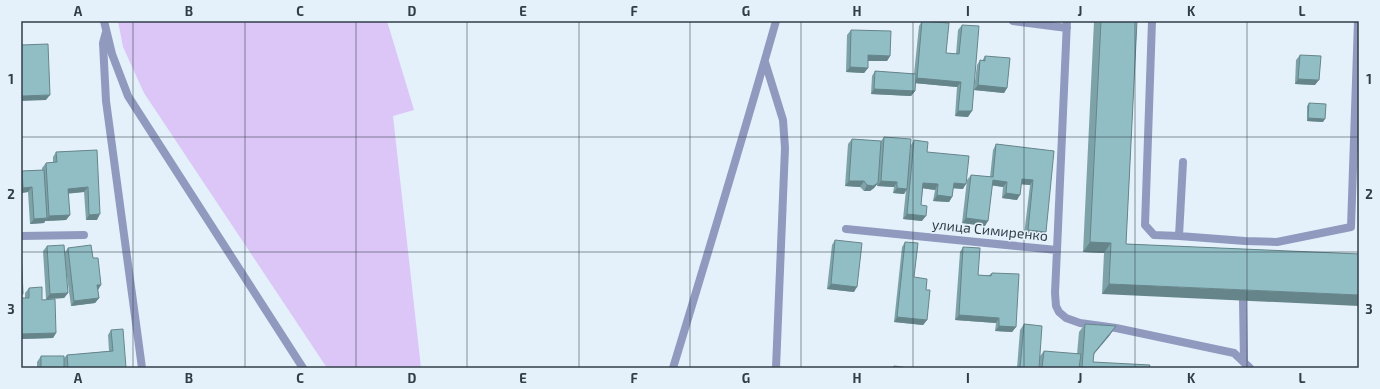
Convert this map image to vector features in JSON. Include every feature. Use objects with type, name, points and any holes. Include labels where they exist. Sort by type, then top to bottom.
[{"type":"street","points":[[104,21],[112,54],[128,96],[303,368]]},
{"type":"street","points":[[673,368],[766,62],[776,21]]},
{"type":"street","points":[[1013,21],[1067,24],[1057,250]]},
{"type":"street","points":[[1152,21],[1145,224],[1154,235],[1179,236],[1245,244],[1277,242],[1351,227],[1358,21]]},
{"type":"street","points":[[106,30],[103,43],[106,101],[142,368]]},
{"type":"street","points":[[766,62],[783,120],[785,148],[776,368]]},
{"type":"street","points":[[1179,236],[1183,162]]},
{"type":"street","name":"улица Симиренко","points":[[846,229],[1057,250],[1055,293],[1056,306],[1058,312],[1066,318],[1080,323],[1116,328],[1234,353],[1247,365]]},
{"type":"street","points":[[21,236],[84,235]]},
{"type":"street","points":[[1243,300],[1247,365]]},
{"type":"shaded area","points":[[118,21],[387,21],[414,110],[393,116],[421,368],[327,368],[144,93],[123,47]]},
{"type":"building","points":[[922,21],[949,23],[946,53],[959,54],[962,25],[979,26],[972,111],[958,111],[961,82],[917,78]]},
{"type":"building","points":[[1101,21],[1137,21],[1126,244],[1359,254],[1359,295],[1109,284],[1111,243],[1090,242]]},
{"type":"building","points":[[851,30],[891,31],[890,56],[868,55],[868,68],[850,67]]},
{"type":"building","points":[[48,44],[50,95],[21,96],[21,45]]},
{"type":"building","points":[[1300,55],[1321,56],[1319,80],[1298,79]]},
{"type":"building","points":[[985,56],[1010,58],[1007,88],[978,85],[980,60],[985,61]]},
{"type":"building","points":[[875,71],[916,74],[915,91],[874,89]]},
{"type":"building","points":[[1309,103],[1326,104],[1325,119],[1308,118]]},
{"type":"building","points":[[884,137],[911,139],[907,189],[897,188],[897,182],[881,181]]},
{"type":"building","points":[[852,139],[881,141],[878,183],[873,186],[867,185],[864,181],[849,181]]},
{"type":"building","points":[[914,140],[928,142],[927,152],[969,156],[966,184],[954,183],[952,197],[937,195],[938,184],[923,183],[921,205],[927,206],[926,216],[907,214]]},
{"type":"building","points":[[996,144],[1054,151],[1046,232],[1028,230],[1033,180],[1022,179],[1020,195],[1006,193],[1007,182],[993,180],[988,221],[966,218],[971,175],[993,177]]},
{"type":"building","points":[[97,150],[100,214],[89,215],[88,187],[68,189],[70,215],[49,216],[46,163],[57,162],[56,152]]},
{"type":"building","points":[[44,170],[47,218],[34,219],[32,187],[23,188],[22,171]]},
{"type":"building","points":[[835,240],[862,243],[857,287],[831,284]]},
{"type":"building","points":[[905,242],[918,243],[914,277],[927,279],[926,290],[930,290],[927,320],[897,317]]},
{"type":"building","points":[[64,245],[68,293],[50,294],[47,246]]},
{"type":"building","points":[[91,245],[93,258],[98,258],[101,285],[97,285],[99,298],[74,301],[68,248]]},
{"type":"building","points":[[963,247],[980,248],[978,275],[991,276],[992,273],[1019,274],[1016,327],[999,326],[999,318],[959,315]]},
{"type":"building","points":[[21,248],[23,294],[21,294]]},
{"type":"building","points":[[42,287],[42,300],[55,299],[56,333],[21,334],[21,298],[29,298],[29,288]]},
{"type":"building","points":[[1024,324],[1042,326],[1039,368],[1020,368]]},
{"type":"building","points":[[1085,324],[1116,326],[1094,353],[1093,362],[1150,365],[1149,368],[1082,368]]},
{"type":"building","points":[[123,329],[126,368],[68,368],[67,355],[113,351],[111,330]]},
{"type":"building","points":[[1044,351],[1081,354],[1079,368],[1042,368]]},
{"type":"building","points":[[41,356],[64,356],[64,368],[41,368]]},
{"type":"building","points":[[894,366],[910,368],[893,368]]}]
